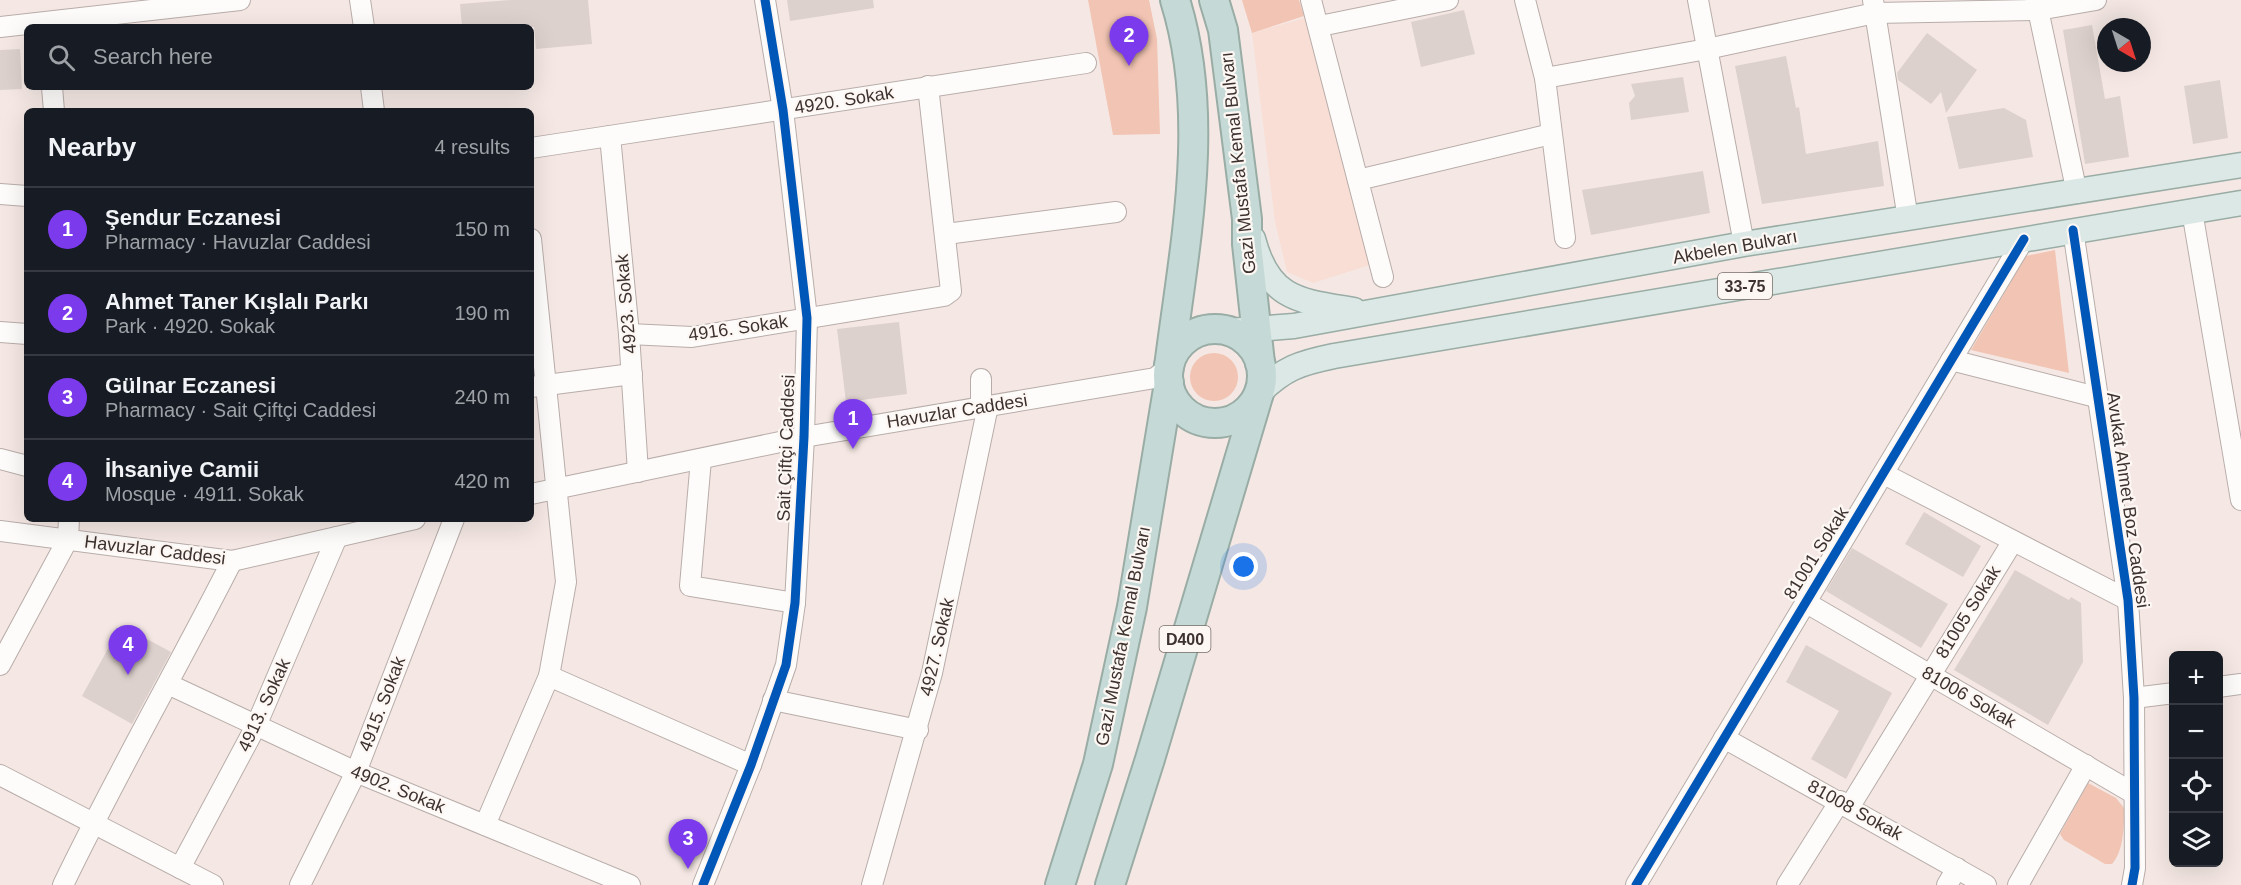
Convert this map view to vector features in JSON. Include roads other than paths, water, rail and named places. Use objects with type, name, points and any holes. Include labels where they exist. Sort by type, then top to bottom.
[{"type":"highway","name":"Gazi Mustafa Kemal Bulvarı","points":[[1060,885],[1098,764],[1131,607],[1169,375],[1187,223],[1194,112],[1186,34],[1175,0]]},
{"type":"highway","name":"Gazi Mustafa Kemal Bulvarı","points":[[1214,0],[1223,30],[1247,219],[1243,330],[1260,363],[1262,378],[1259,393]]},
{"type":"highway","points":[[1243,330],[1213,329],[1198,332],[1179,346],[1169,375],[1173,398],[1183,410],[1196,419],[1210,423],[1225,422],[1239,416],[1251,406],[1259,393]]},
{"type":"highway","name":"D400","points":[[1110,885],[1259,393]]},
{"type":"main road","name":"Akbelen Bulvarı","points":[[1243,330],[1371,313],[1744,244],[2077,193],[2241,165]]},
{"type":"main road","name":"33-75","points":[[1259,393],[1275,376],[1297,364],[1334,356],[2241,203]]},
{"type":"main road","points":[[1247,219],[1258,257],[1271,281],[1295,298],[1371,313]]},
{"type":"street","points":[[59,24],[240,0]]},
{"type":"street","points":[[360,0],[364,24]]},
{"type":"street","name":"Sait Çiftçi Caddesi","points":[[703,885],[751,765],[786,664],[795,603],[804,437],[807,318],[783,110],[765,0]]},
{"type":"street","points":[[1311,0],[1320,26],[1383,277]]},
{"type":"street","points":[[1320,26],[1448,0]]},
{"type":"street","points":[[1525,0],[1545,78],[1565,238]]},
{"type":"street","points":[[1698,0],[1744,244]]},
{"type":"street","points":[[1545,78],[1707,49],[1874,7],[2037,5],[2096,0]]},
{"type":"street","points":[[2037,5],[2077,193]]},
{"type":"street","points":[[1874,7],[1908,219]]},
{"type":"street","points":[[0,27],[24,26]]},
{"type":"street","name":"4920. Sokak","points":[[534,148],[1086,63]]},
{"type":"street","points":[[928,86],[946,234],[1116,212]]},
{"type":"street","points":[[52,90],[54,108]]},
{"type":"street","points":[[371,90],[374,108]]},
{"type":"street","points":[[1358,180],[1551,134]]},
{"type":"street","name":"4923. Sokak","points":[[610,136],[629,334],[638,472]]},
{"type":"street","points":[[0,194],[24,196]]},
{"type":"street","points":[[2192,211],[2241,500]]},
{"type":"street","name":"Avukat Ahmet Boz Caddesi","points":[[2073,230],[2096,397],[2121,537],[2128,600],[2134,698],[2135,868],[2132,885]]},
{"type":"street","name":"4916. Sokak","points":[[629,334],[692,337],[944,296],[951,291],[946,234]]},
{"type":"street","name":"81001 Sokak","points":[[1636,885],[2024,239]]},
{"type":"street","points":[[485,825],[549,676],[566,582],[555,489],[538,386],[534,301]]},
{"type":"street","points":[[0,332],[24,334]]},
{"type":"street","points":[[1951,360],[2096,397]]},
{"type":"street","points":[[538,386],[632,374]]},
{"type":"street","name":"Havuzlar Caddesi","points":[[534,493],[804,437],[1169,375]]},
{"type":"street","name":"4927. Sokak","points":[[872,885],[918,730],[985,407],[981,379]]},
{"type":"street","points":[[0,459],[24,464]]},
{"type":"street","points":[[701,459],[690,586],[795,603]]},
{"type":"street","points":[[1884,474],[2128,600]]},
{"type":"street","points":[[0,665],[68,539],[69,522]]},
{"type":"street","name":"Havuzlar Caddesi","points":[[0,531],[232,561],[402,522]]},
{"type":"street","name":"4915. Sokak","points":[[300,885],[356,772],[453,522]]},
{"type":"street","name":"4913. Sokak","points":[[180,868],[256,726],[337,537]]},
{"type":"street","name":"81005 Sokak","points":[[1787,885],[1845,804],[2013,541]]},
{"type":"street","points":[[63,885],[93,824],[170,685],[232,561]]},
{"type":"street","name":"81006 Sokak","points":[[1805,602],[2133,793]]},
{"type":"street","points":[[549,676],[751,765]]},
{"type":"street","points":[[2223,686],[2241,684]]},
{"type":"street","name":"4902. Sokak","points":[[170,685],[356,772],[630,885]]},
{"type":"street","points":[[2134,698],[2169,694]]},
{"type":"street","points":[[773,700],[918,730]]},
{"type":"street","name":"81008 Sokak","points":[[1724,738],[1845,804],[1952,877],[1986,885]]},
{"type":"street","points":[[2018,885],[2086,765]]},
{"type":"street","points":[[0,775],[213,885]]},
{"type":"place","name":"Ahmet Taner Kışlalı Parkı","points":[[1129,66]]},
{"type":"place","name":"Şendur Eczanesi","points":[[853,449]]},
{"type":"place","name":"İhsaniye Camii","points":[[128,675]]},
{"type":"place","name":"Gülnar Eczanesi","points":[[688,869]]}]
